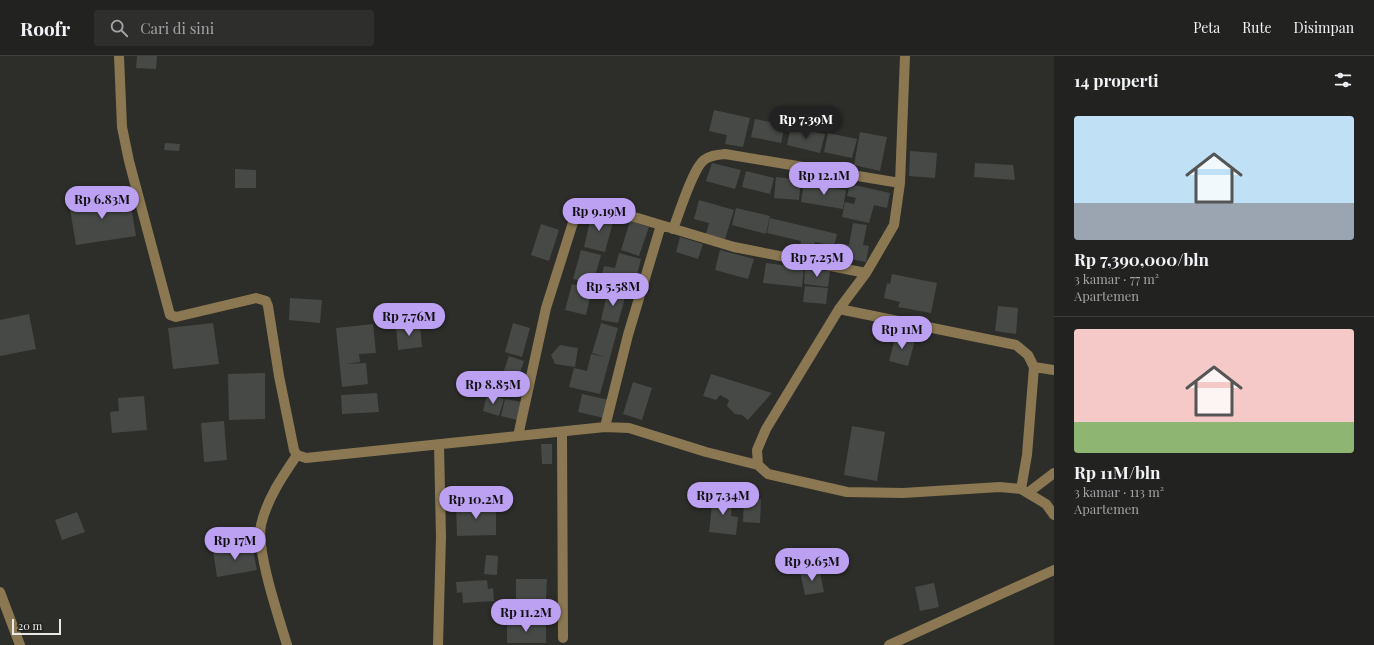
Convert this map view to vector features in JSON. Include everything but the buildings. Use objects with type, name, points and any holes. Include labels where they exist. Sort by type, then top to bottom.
[{"type":"street","points":[[119,56],[122,127],[129,161],[170,315],[176,318],[256,298],[266,301],[287,416],[294,450],[297,455],[306,458],[605,427],[629,428],[706,452],[758,465],[768,474],[847,492],[903,493],[1000,487],[1025,491],[1046,504],[1054,515]]},
{"type":"street","points":[[758,465],[757,450],[766,429],[839,309],[866,273],[894,225],[900,183],[905,56]]},
{"type":"street","points":[[673,229],[694,175],[703,160],[713,155],[725,154],[900,183]]},
{"type":"street","points":[[518,436],[546,308],[576,213],[585,207],[601,207],[734,247],[866,273]]},
{"type":"street","points":[[605,427],[628,335],[661,225]]},
{"type":"street","points":[[839,309],[1016,345],[1028,355],[1034,366],[1025,491]]},
{"type":"street","points":[[1034,366],[1054,370]]},
{"type":"street","points":[[562,432],[563,638]]},
{"type":"street","points":[[438,645],[441,537],[439,445]]},
{"type":"street","points":[[287,645],[262,555],[261,526],[273,491],[297,455]]},
{"type":"street","points":[[1025,491],[1054,474]]},
{"type":"street","points":[[889,645],[1054,570]]},
{"type":"street","points":[[0,592],[20,645]]}]
